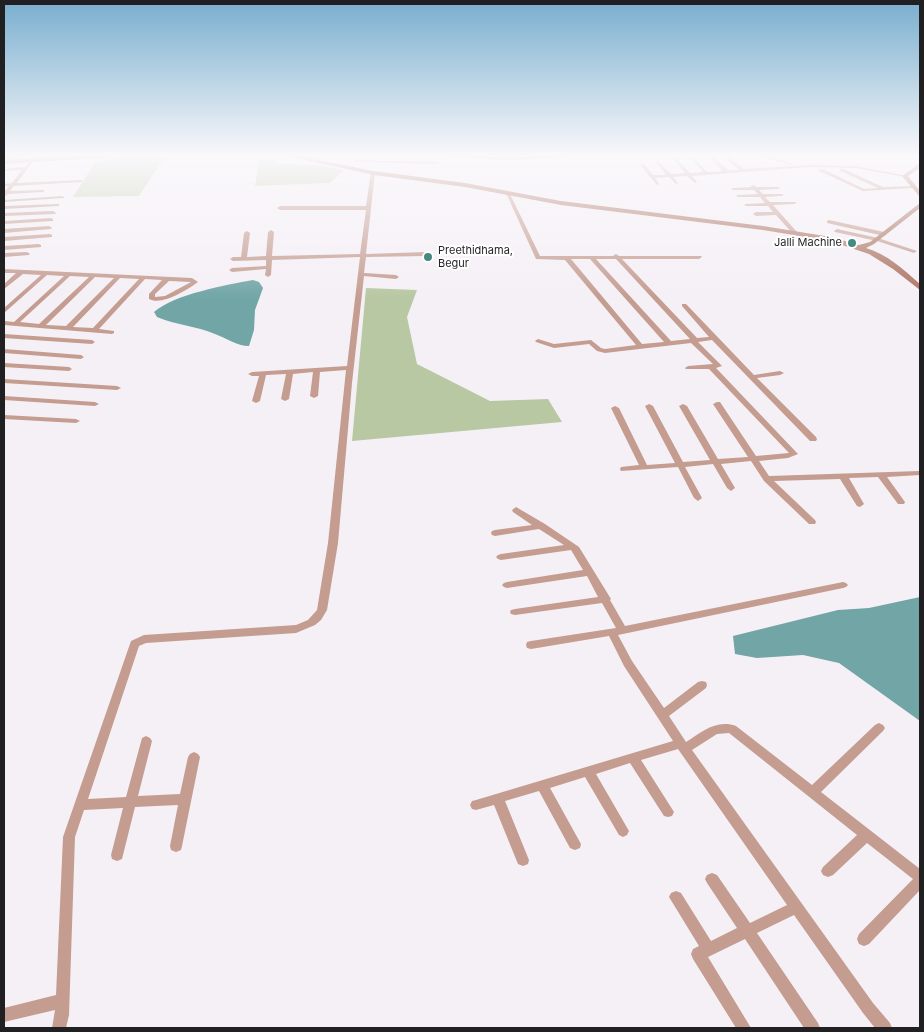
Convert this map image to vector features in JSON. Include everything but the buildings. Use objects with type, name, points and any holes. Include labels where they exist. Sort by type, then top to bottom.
[{"type":"main road","points":[[562,203],[795,233],[861,247],[896,267],[920,288]]},
{"type":"main road","points":[[861,247],[876,240],[920,205]]},
{"type":"street","points":[[59,1028],[62,1015],[61,1000],[69,837],[135,644],[144,639],[296,629],[308,626],[318,618],[322,610],[333,543],[369,203]]},
{"type":"street","points":[[512,203],[536,257],[699,257]]},
{"type":"street","points":[[746,205],[790,203]]},
{"type":"street","points":[[769,204],[795,233]]},
{"type":"street","points":[[4,208],[57,205]]},
{"type":"street","points":[[280,208],[368,208]]},
{"type":"street","points":[[4,215],[53,213]]},
{"type":"street","points":[[756,214],[777,213]]},
{"type":"street","points":[[4,223],[51,220]]},
{"type":"street","points":[[829,222],[884,234]]},
{"type":"street","points":[[4,231],[49,228]]},
{"type":"street","points":[[837,231],[914,251]]},
{"type":"street","points":[[268,275],[271,232]]},
{"type":"street","points":[[244,258],[247,233]]},
{"type":"street","points":[[4,239],[50,236]]},
{"type":"street","points":[[4,248],[39,246]]},
{"type":"street","points":[[4,255],[27,254]]},
{"type":"street","points":[[233,259],[426,254]]},
{"type":"street","points":[[616,256],[719,366],[688,368]]},
{"type":"street","points":[[566,257],[641,347]]},
{"type":"street","points":[[590,257],[669,344]]},
{"type":"street","points":[[232,270],[269,268]]},
{"type":"street","points":[[4,271],[92,277],[192,280],[195,282],[166,298],[152,299],[152,294],[166,280]]},
{"type":"street","points":[[4,287],[21,272]]},
{"type":"street","points":[[4,311],[45,274]]},
{"type":"street","points":[[361,274],[396,277]]},
{"type":"street","points":[[16,323],[68,275]]},
{"type":"street","points":[[40,327],[92,277]]},
{"type":"street","points":[[68,328],[117,278]]},
{"type":"street","points":[[95,330],[142,279]]},
{"type":"street","points":[[684,305],[814,439]]},
{"type":"street","points":[[4,323],[112,332]]},
{"type":"street","points":[[4,336],[92,342]]},
{"type":"street","points":[[538,341],[554,346],[591,342],[599,350],[605,351],[714,338]]},
{"type":"street","points":[[4,351],[81,356]]},
{"type":"street","points":[[4,365],[69,369]]},
{"type":"street","points":[[624,469],[794,454],[710,367]]},
{"type":"street","points":[[252,374],[350,368]]},
{"type":"street","points":[[314,396],[317,370]]},
{"type":"street","points":[[285,399],[290,372]]},
{"type":"street","points":[[752,377],[780,373]]},
{"type":"street","points":[[256,401],[263,374]]},
{"type":"street","points":[[4,381],[118,388]]},
{"type":"street","points":[[4,398],[95,404]]},
{"type":"street","points":[[717,404],[766,478],[812,522]]},
{"type":"street","points":[[649,406],[698,498]]},
{"type":"street","points":[[683,406],[731,488]]},
{"type":"street","points":[[616,408],[644,467]]},
{"type":"street","points":[[4,416],[76,421]]},
{"type":"street","points":[[766,478],[920,473]]},
{"type":"street","points":[[881,475],[901,502]]},
{"type":"street","points":[[842,476],[860,504]]},
{"type":"street","points":[[516,510],[573,547],[606,599],[628,664],[682,746],[868,1008],[885,1028]]},
{"type":"street","points":[[495,533],[542,526]]},
{"type":"street","points":[[501,557],[573,547]]},
{"type":"street","points":[[507,584],[590,572]]},
{"type":"street","points":[[531,645],[617,632],[843,585]]},
{"type":"street","points":[[515,612],[606,599]]},
{"type":"street","points":[[663,715],[702,685]]},
{"type":"street","points":[[476,805],[632,758],[696,743],[716,728],[732,729],[920,877]]},
{"type":"street","points":[[813,792],[878,728]]},
{"type":"street","points":[[118,855],[146,741]]},
{"type":"street","points":[[176,846],[194,757]]},
{"type":"street","points":[[632,758],[668,812]]},
{"type":"street","points":[[588,771],[623,830]]},
{"type":"street","points":[[542,785],[575,844]]},
{"type":"street","points":[[80,805],[185,799]]},
{"type":"street","points":[[498,799],[523,860]]},
{"type":"street","points":[[828,871],[866,834]]},
{"type":"street","points":[[712,879],[813,1028]]},
{"type":"street","points":[[864,938],[920,881]]},
{"type":"street","points":[[676,897],[708,949]]},
{"type":"street","points":[[744,1028],[698,954],[797,907]]},
{"type":"street","points":[[4,1015],[61,1000]]},
{"type":"green space","points":[[366,288],[417,290],[407,317],[417,364],[490,401],[548,399],[562,422],[352,441]]},
{"type":"water","points":[[253,280],[259,282],[263,288],[255,310],[254,330],[249,346],[236,343],[208,331],[164,320],[157,317],[154,312],[187,295]]},
{"type":"water","points":[[920,597],[920,721],[839,663],[803,655],[757,658],[735,654],[733,636],[838,610],[869,608]]},
{"type":"place","name":"Jalli Machine","points":[[852,243]]},
{"type":"place","name":"Preethidhama, Begur","points":[[428,257]]}]
